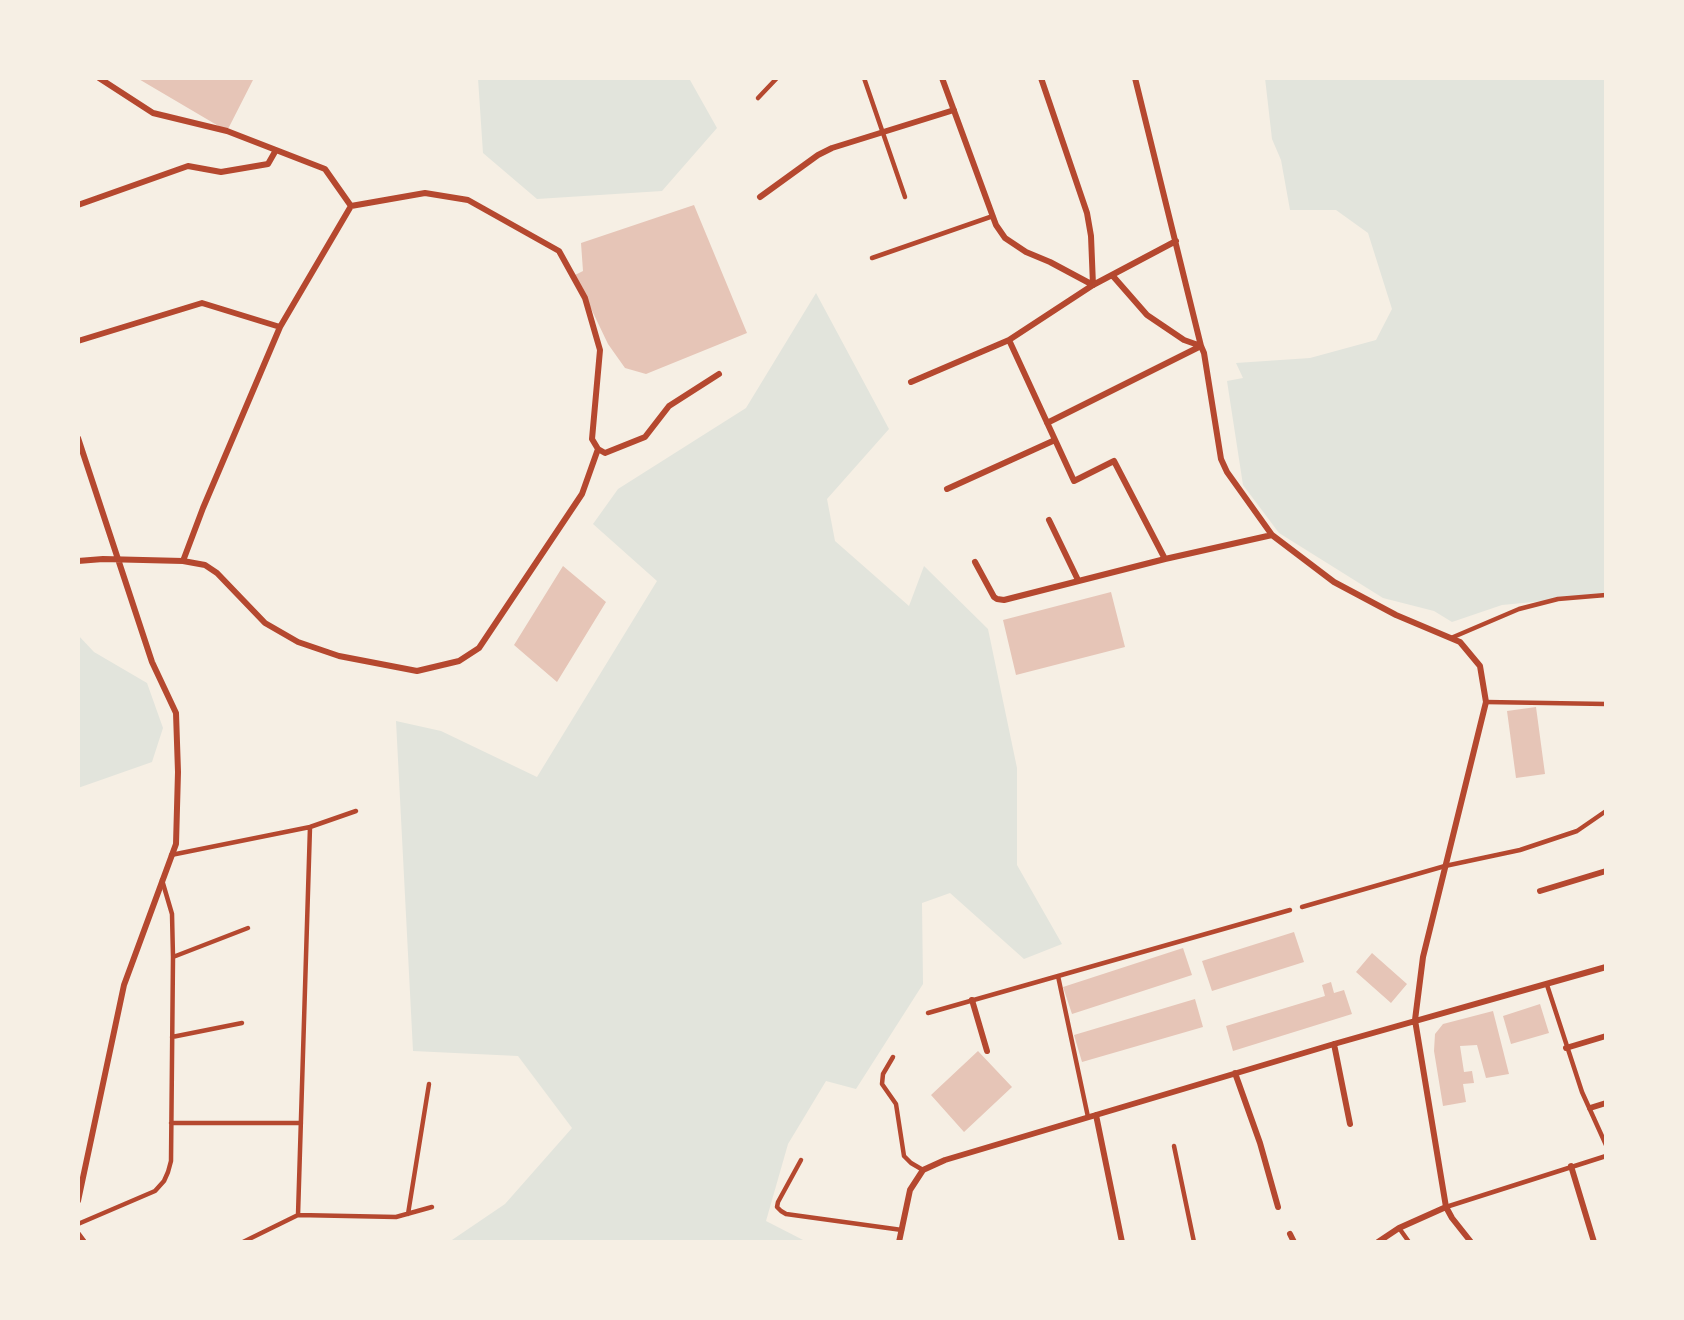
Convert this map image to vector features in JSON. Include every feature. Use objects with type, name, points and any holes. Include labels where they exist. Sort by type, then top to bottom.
[{"type":"street","points":[[99,78],[153,113],[227,131],[325,169],[351,206]]},
{"type":"street","points":[[942,78],[993,216],[1005,238],[1014,246],[1093,285]]},
{"type":"street","points":[[1041,78],[1087,213],[1091,236],[1093,285]]},
{"type":"street","points":[[1135,78],[1204,353],[1221,459],[1227,472],[1272,535],[1334,582],[1396,615],[1460,642],[1480,666],[1486,702],[1423,957],[1415,1020],[1446,1207],[1471,1242]]},
{"type":"street","points":[[760,196],[818,155],[832,148],[954,110]]},
{"type":"street","points":[[78,205],[188,166],[221,172],[268,164],[276,150]]},
{"type":"street","points":[[183,561],[203,508],[280,327],[351,206],[425,193],[468,200],[559,251],[585,298],[600,350],[592,439],[598,449],[605,453],[645,437],[669,406],[719,374]]},
{"type":"street","points":[[911,382],[1009,340],[1093,285],[1176,241]]},
{"type":"street","points":[[1112,275],[1147,315],[1184,340],[1201,346]]},
{"type":"street","points":[[78,341],[202,303],[280,327]]},
{"type":"street","points":[[1009,340],[1074,482],[1114,461],[1165,559]]},
{"type":"street","points":[[1047,423],[1201,346]]},
{"type":"street","points":[[78,438],[152,663],[176,713],[178,772],[176,844],[124,984],[78,1201]]},
{"type":"street","points":[[947,489],[1055,440]]},
{"type":"street","points":[[78,561],[183,561],[206,565],[218,573],[265,623],[298,642],[339,656],[417,671],[459,661],[479,648],[582,494],[598,449]]},
{"type":"street","points":[[1049,520],[1078,580]]},
{"type":"street","points":[[975,562],[997,599],[1004,600],[1078,580],[1272,535]]},
{"type":"street","points":[[1540,891],[1606,871]]},
{"type":"street","points":[[900,1242],[910,1190],[923,1170],[945,1160],[1415,1020],[1606,968]]},
{"type":"street","points":[[972,1000],[987,1051]]},
{"type":"street","points":[[1566,1048],[1606,1036]]},
{"type":"street","points":[[1334,1044],[1350,1124]]},
{"type":"street","points":[[1235,1073],[1260,1143],[1278,1207]]},
{"type":"street","points":[[1590,1108],[1606,1103]]},
{"type":"street","points":[[1096,1115],[1122,1242]]},
{"type":"street","points":[[1571,1166],[1594,1242]]},
{"type":"street","points":[[1378,1242],[1399,1228],[1446,1207]]},
{"type":"street","points":[[78,1234],[84,1242]]},
{"type":"street","points":[[1290,1234],[1294,1242]]},
{"type":"lane","points":[[758,98],[777,78]]},
{"type":"lane","points":[[864,78],[905,197]]},
{"type":"lane","points":[[872,258],[993,216]]},
{"type":"lane","points":[[1450,638],[1519,609],[1558,599],[1606,595]]},
{"type":"lane","points":[[1486,702],[1606,704]]},
{"type":"lane","points":[[171,855],[310,827],[356,811]]},
{"type":"lane","points":[[1302,907],[1445,866],[1520,850],[1577,831],[1606,811]]},
{"type":"lane","points":[[298,1215],[310,827]]},
{"type":"lane","points":[[78,1224],[155,1191],[164,1181],[171,1161],[172,914],[162,880]]},
{"type":"lane","points":[[928,1013],[1290,910]]},
{"type":"lane","points":[[173,957],[248,928]]},
{"type":"lane","points":[[1058,976],[1088,1117]]},
{"type":"lane","points":[[1547,985],[1566,1048],[1606,1145]]},
{"type":"lane","points":[[172,1037],[242,1023]]},
{"type":"lane","points":[[893,1056],[883,1074],[882,1084],[896,1104],[904,1156],[923,1170]]},
{"type":"lane","points":[[408,1214],[429,1084]]},
{"type":"lane","points":[[171,1123],[301,1123]]},
{"type":"lane","points":[[1174,1146],[1194,1242]]},
{"type":"lane","points":[[1446,1207],[1606,1156]]},
{"type":"lane","points":[[801,1161],[778,1202],[777,1207],[781,1211],[786,1214],[902,1230]]},
{"type":"lane","points":[[243,1242],[298,1215],[396,1217],[432,1207]]},
{"type":"lane","points":[[1399,1228],[1409,1242]]},
{"type":"shaded area","points":[[478,78],[691,78],[690,80],[717,128],[662,191],[537,199],[483,153]]},
{"type":"shaded area","points":[[1265,78],[1606,78],[1606,595],[1502,605],[1452,622],[1434,611],[1383,598],[1279,533],[1243,485],[1227,381],[1243,378],[1236,363],[1310,358],[1376,340],[1392,309],[1368,233],[1336,210],[1290,210],[1281,160],[1272,139]]},
{"type":"shaded area","points":[[816,293],[889,429],[827,499],[835,541],[909,606],[924,566],[988,629],[1017,768],[1017,865],[1062,944],[1024,959],[950,893],[922,903],[923,984],[856,1089],[826,1081],[788,1144],[766,1221],[807,1242],[449,1242],[505,1204],[572,1128],[518,1056],[413,1051],[396,721],[441,731],[537,777],[657,581],[593,524],[618,489],[746,408]]},
{"type":"shaded area","points":[[78,635],[94,652],[147,683],[163,728],[152,762],[78,788]]},
{"type":"building","points":[[137,78],[254,78],[227,131]]},
{"type":"building","points":[[694,205],[747,333],[646,374],[625,368],[608,344],[575,275],[583,271],[581,243]]},
{"type":"building","points":[[563,566],[606,602],[557,682],[514,645]]},
{"type":"building","points":[[1111,592],[1125,647],[1016,675],[1003,620]]},
{"type":"building","points":[[1536,707],[1545,774],[1516,778],[1507,711]]},
{"type":"building","points":[[1294,932],[1304,962],[1212,991],[1202,961]]},
{"type":"building","points":[[1183,948],[1192,975],[1072,1014],[1063,987]]},
{"type":"building","points":[[1372,953],[1407,984],[1391,1003],[1356,972]]},
{"type":"building","points":[[1331,982],[1334,993],[1344,990],[1352,1014],[1233,1051],[1226,1026],[1325,996],[1322,985]]},
{"type":"building","points":[[1195,999],[1203,1027],[1082,1062],[1074,1035]]},
{"type":"building","points":[[1540,1004],[1549,1033],[1511,1044],[1503,1016]]},
{"type":"building","points":[[1493,1011],[1509,1074],[1486,1078],[1477,1045],[1460,1046],[1464,1072],[1472,1071],[1474,1083],[1463,1084],[1466,1102],[1443,1106],[1434,1051],[1435,1034],[1443,1024]]},
{"type":"building","points":[[978,1051],[1012,1087],[964,1132],[931,1095]]}]
